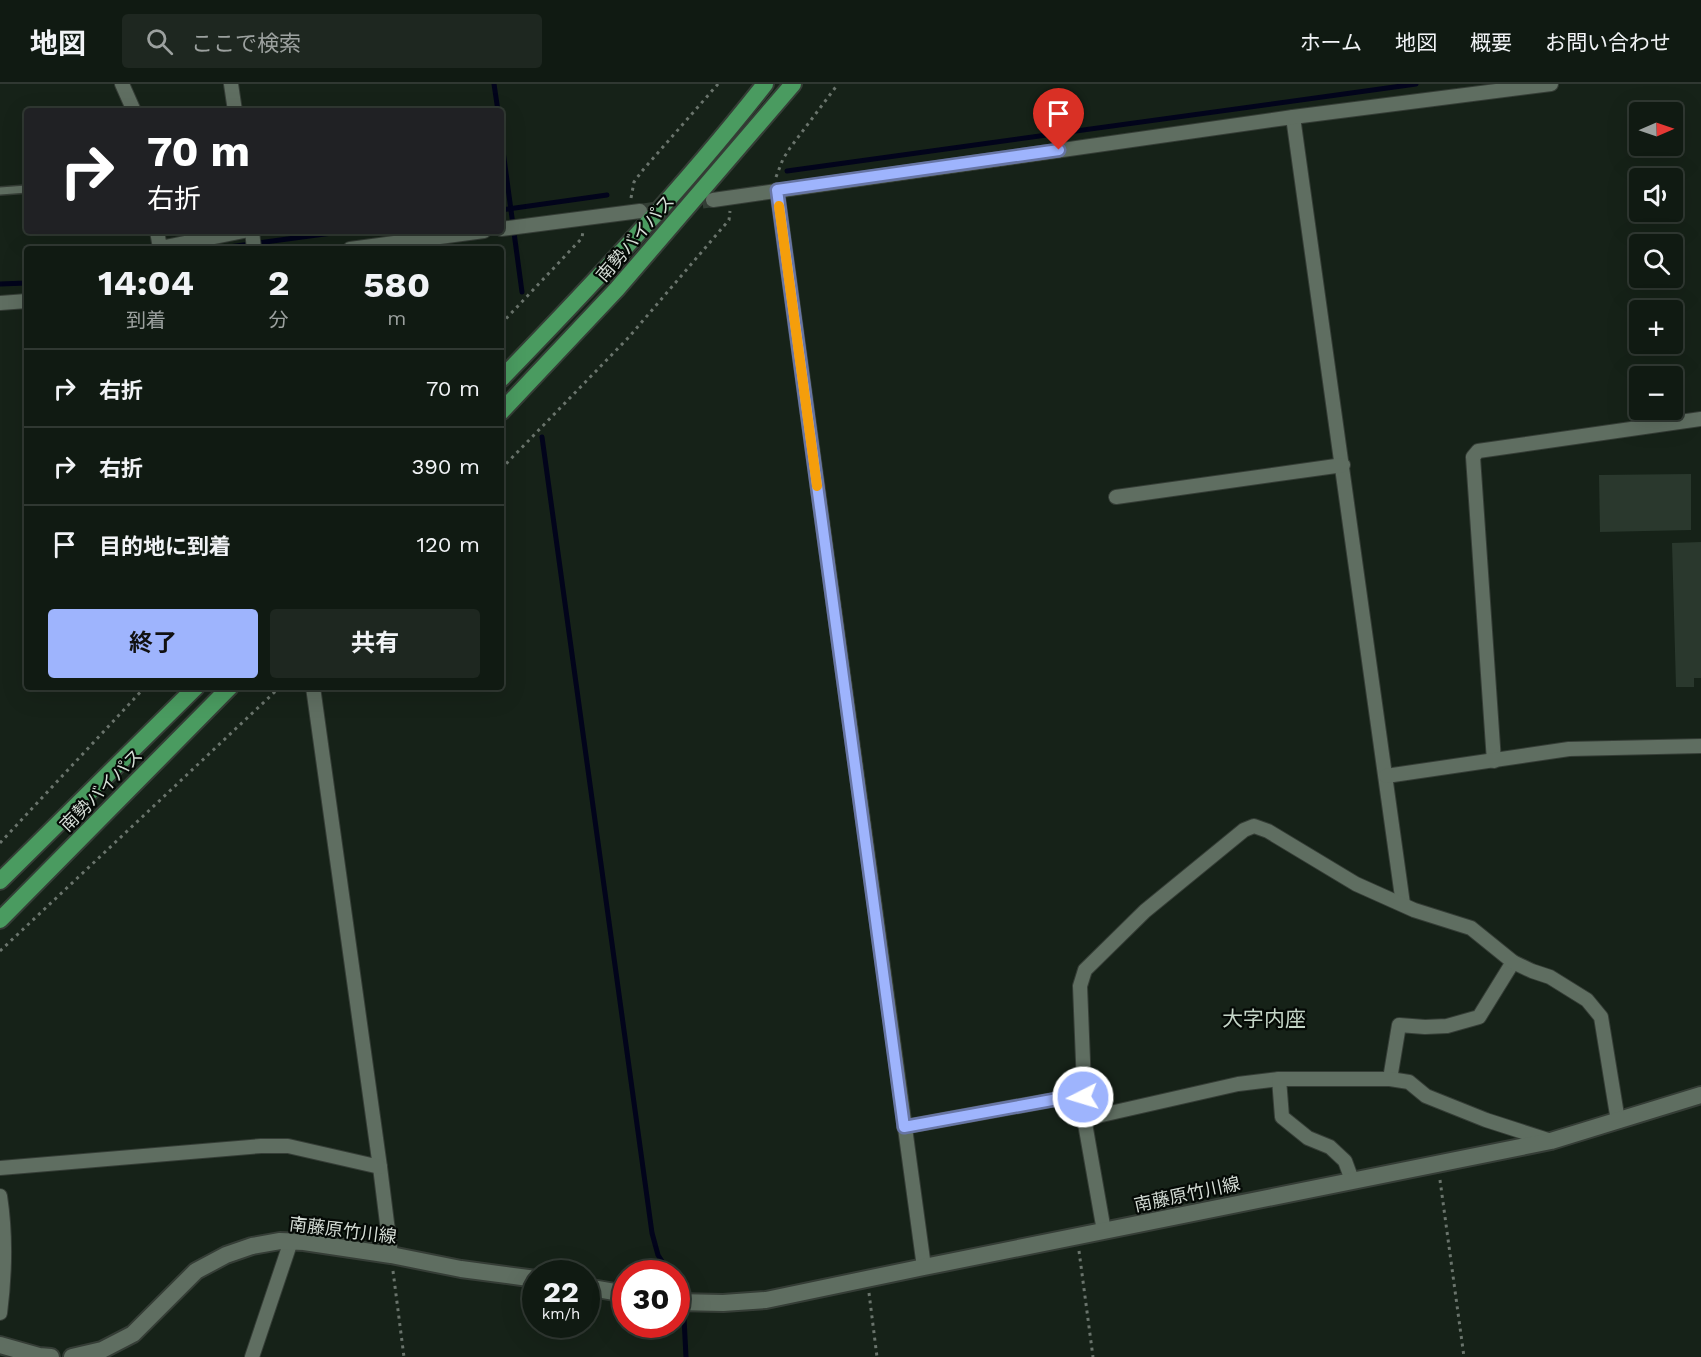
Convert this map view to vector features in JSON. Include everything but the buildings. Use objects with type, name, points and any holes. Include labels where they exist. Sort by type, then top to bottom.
[{"type":"highway","name":"南勢バイパス","points":[[504,376],[636,235],[765,84]]},
{"type":"highway","name":"南勢バイパス","points":[[504,409],[617,289],[793,84]]},
{"type":"highway","name":"南勢バイパス","points":[[0,881],[193,690]]},
{"type":"highway","name":"南勢バイパス","points":[[0,921],[227,690]]},
{"type":"main road","name":"南藤原竹川線","points":[[690,1302],[766,1300],[867,1281],[924,1267],[1551,1141],[1701,1095]]},
{"type":"main road","name":"南藤原竹川線","points":[[72,1357],[102,1350],[133,1334],[196,1271],[226,1255],[252,1246],[280,1241],[391,1255],[461,1269],[522,1277]]},
{"type":"main road","points":[[0,1344],[39,1356],[51,1357]]},
{"type":"street","points":[[123,84],[133,108]]},
{"type":"street","points":[[231,84],[235,108]]},
{"type":"street","points":[[713,200],[1293,117],[1551,84]]},
{"type":"street","points":[[1293,117],[1403,904]]},
{"type":"street","points":[[777,190],[924,1267]]},
{"type":"street","points":[[509,228],[636,212]]},
{"type":"street","points":[[372,246],[462,234]]},
{"type":"street","points":[[177,246],[251,237]]},
{"type":"street","points":[[0,303],[24,302]]},
{"type":"street","points":[[1494,761],[1473,458],[1478,451],[1701,419]]},
{"type":"street","points":[[1116,497],[1342,465]]},
{"type":"street","points":[[313,690],[391,1255]]},
{"type":"street","points":[[1386,776],[1569,749],[1701,746]]},
{"type":"street","points":[[1104,1231],[1084,1119],[1080,986],[1085,970],[1145,911],[1244,830],[1254,826],[1268,831],[1356,884],[1414,910],[1471,928],[1513,962],[1550,977],[1587,1000],[1601,1017],[1618,1121]]},
{"type":"street","points":[[1390,1079],[1399,1024],[1425,1027],[1447,1026],[1479,1017],[1513,962]]},
{"type":"street","points":[[1084,1119],[1238,1084],[1279,1078],[1390,1079],[1409,1082],[1426,1096],[1551,1141]]},
{"type":"street","points":[[1279,1078],[1282,1117],[1308,1138],[1330,1147],[1345,1161],[1352,1180]]},
{"type":"street","points":[[904,1127],[1063,1098],[1083,1097]]},
{"type":"street","points":[[0,1168],[261,1146],[288,1146],[380,1167]]},
{"type":"street","points":[[0,1196],[3,1217],[4,1280],[0,1313]]},
{"type":"street","points":[[252,1357],[291,1241]]},
{"type":"lane","points":[[0,191],[24,189]]},
{"type":"path","points":[[636,212],[631,194],[634,183],[718,84]]},
{"type":"path","points":[[777,190],[776,175],[783,159],[838,84]]},
{"type":"path","points":[[504,466],[629,337],[729,220],[731,197]]},
{"type":"path","points":[[504,321],[582,238],[583,218]]},
{"type":"path","points":[[0,843],[142,690]]},
{"type":"path","points":[[0,951],[277,690]]},
{"type":"path","points":[[1438,1163],[1464,1357]]},
{"type":"path","points":[[1077,1238],[1093,1357]]},
{"type":"path","points":[[391,1255],[404,1357]]},
{"type":"path","points":[[867,1281],[877,1357]]},
{"type":"waterway","points":[[494,84],[498,108]]},
{"type":"waterway","points":[[787,171],[1416,84]]},
{"type":"waterway","points":[[504,158],[522,292]]},
{"type":"waterway","points":[[504,210],[607,195]]},
{"type":"waterway","points":[[236,246],[325,234]]},
{"type":"waterway","points":[[0,284],[24,283]]},
{"type":"waterway","points":[[542,437],[652,1233],[661,1260]]},
{"type":"waterway","points":[[685,1338],[686,1357]]},
{"type":"tunnel","points":[[640,211],[713,200]]},
{"type":"slow traffic","points":[[779,206],[817,486]]},
{"type":"district","name":"大字内座","points":[[1264,1018]]},
{"type":"route","points":[[1059,150],[777,190],[904,1127],[1063,1098],[1083,1097]]}]
